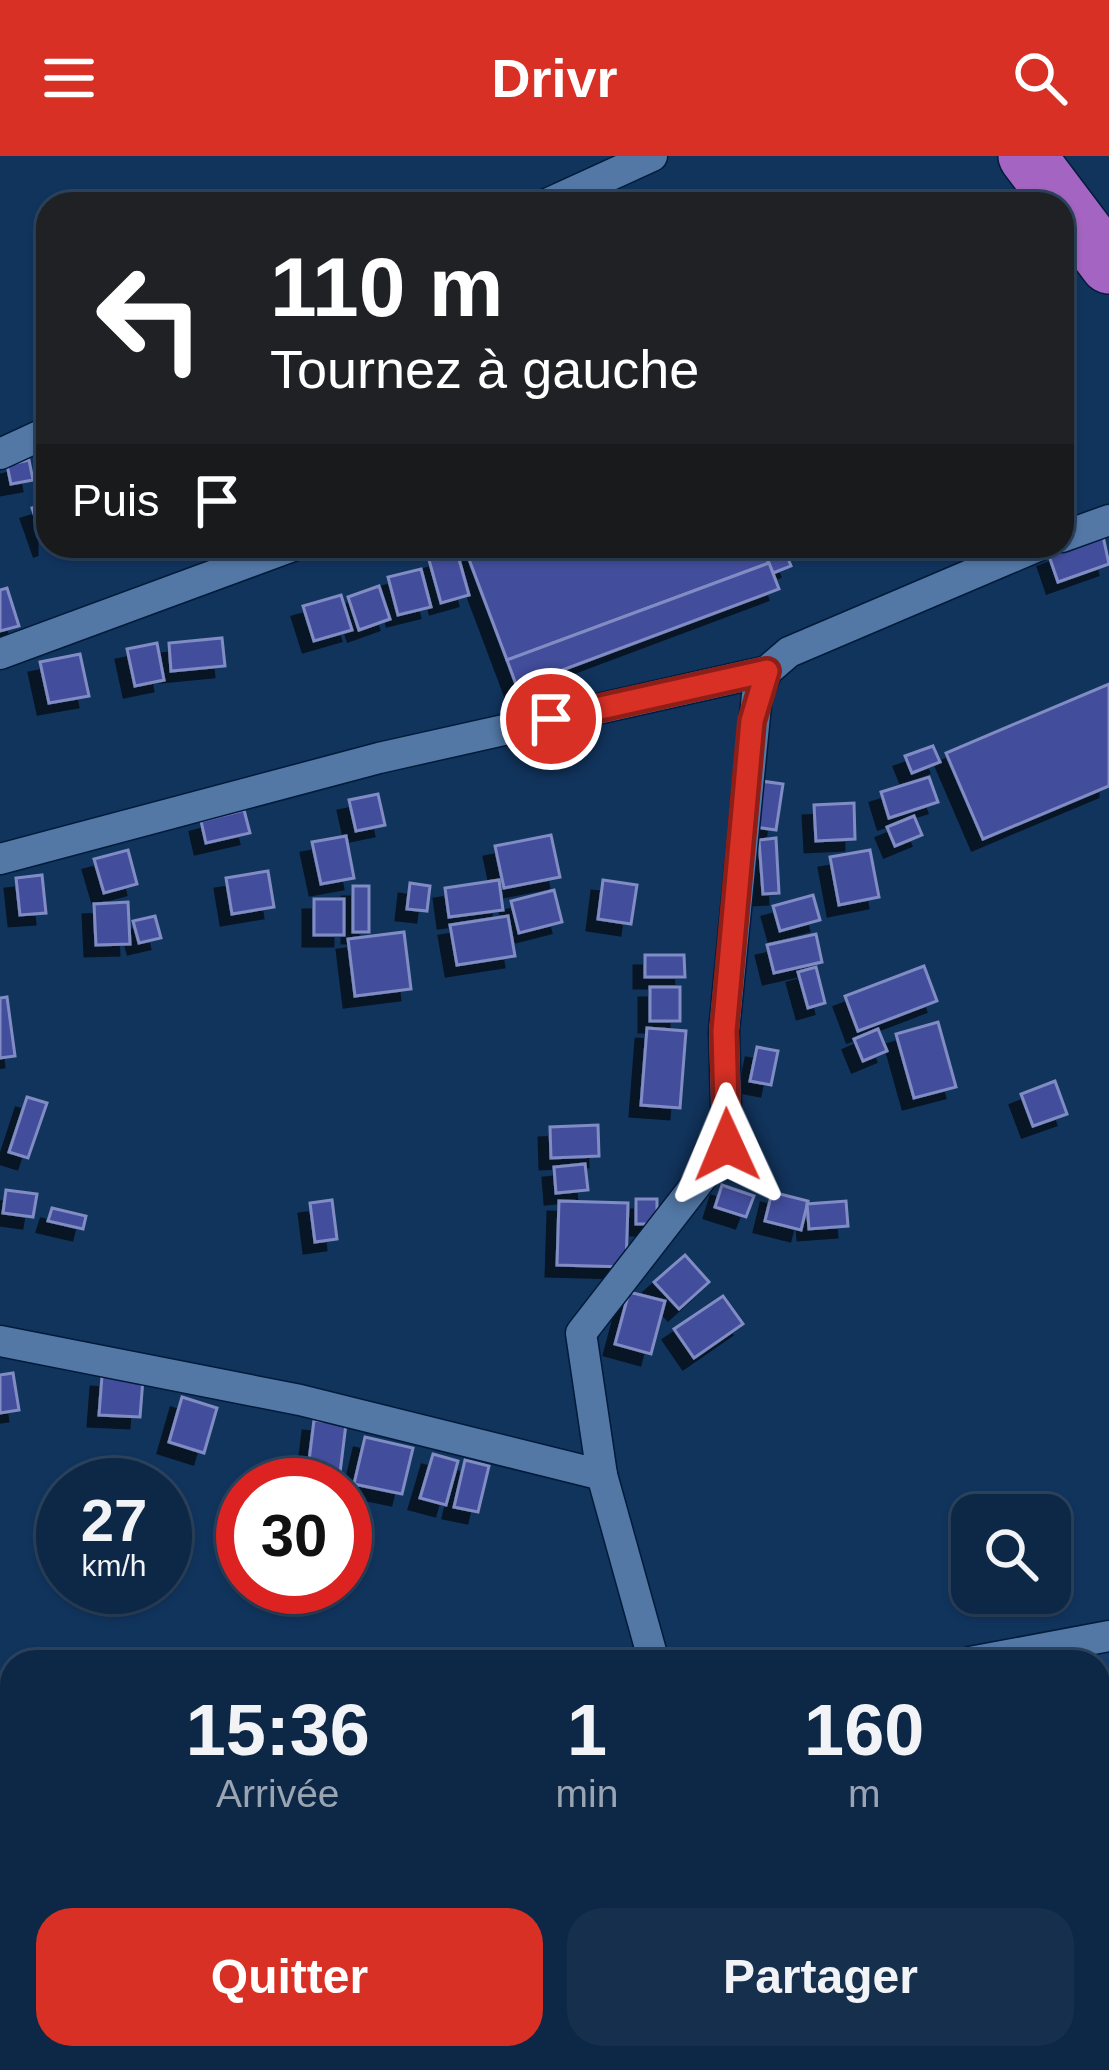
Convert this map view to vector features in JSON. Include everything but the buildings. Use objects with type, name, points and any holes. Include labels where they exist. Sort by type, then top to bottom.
[{"type":"highway","points":[[1027,156],[1054,192]]},
{"type":"street","points":[[573,192],[652,156]]},
{"type":"street","points":[[0,454],[36,438]]},
{"type":"street","points":[[1074,533],[1109,520]]},
{"type":"street","points":[[0,654],[260,558]]},
{"type":"street","points":[[0,859],[379,758],[767,671],[789,652],[1010,558]]},
{"type":"street","points":[[651,1650],[602,1475],[581,1333],[727,1145],[724,1031],[752,721],[767,671]]},
{"type":"street","points":[[0,1341],[300,1400],[602,1475]]},
{"type":"street","points":[[1034,1650],[1109,1636]]},
{"type":"route","points":[[551,719],[767,671],[752,721],[724,1031],[727,1145]]}]
